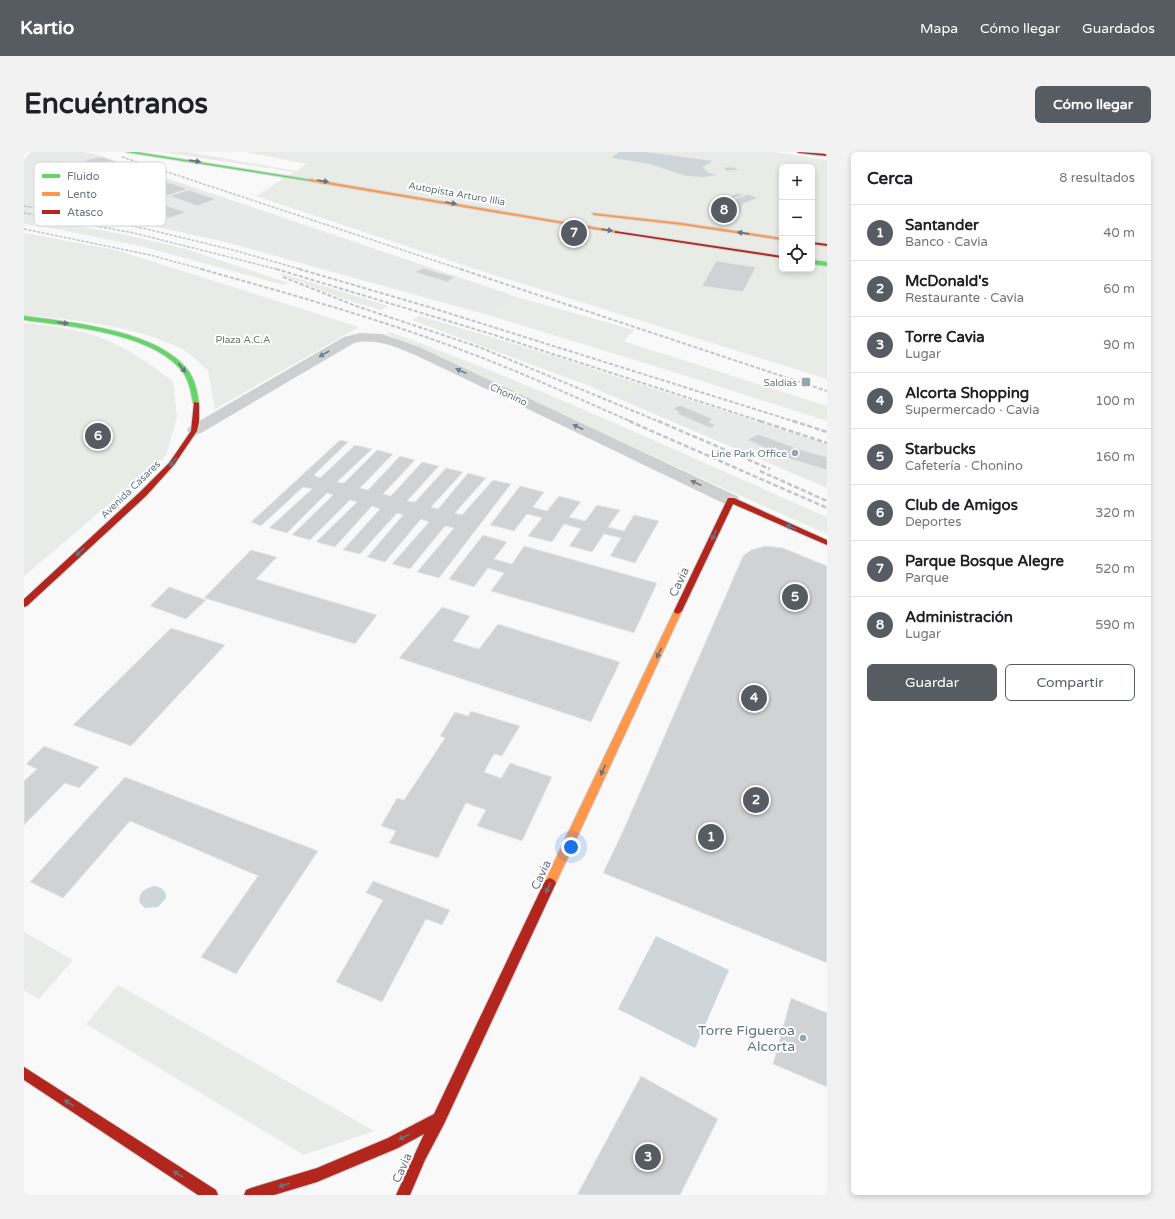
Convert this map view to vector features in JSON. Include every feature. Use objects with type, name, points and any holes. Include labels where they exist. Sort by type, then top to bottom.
[{"type":"main road","name":"Autopista Arturo Illia","points":[[128,152],[306,178],[584,226],[779,257]]},
{"type":"main road","points":[[799,152],[827,155]]},
{"type":"main road","points":[[779,239],[648,220],[586,215],[779,247]]},
{"type":"main road","points":[[815,243],[827,245]]},
{"type":"main road","points":[[815,251],[827,253]]},
{"type":"main road","points":[[815,262],[827,264]]},
{"type":"main road","name":"Avenida Casares","points":[[24,318],[72,324],[113,333],[163,353],[180,365],[191,381],[197,402],[195,430],[183,449],[162,475],[24,604]]},
{"type":"main road","name":"Chonino","points":[[731,500],[827,543]]},
{"type":"main road","name":"Cavia","points":[[403,1195],[420,1155],[439,1119],[731,500]]},
{"type":"main road","points":[[24,1073],[211,1195]]},
{"type":"main road","points":[[251,1195],[317,1175],[393,1143],[439,1119]]},
{"type":"street","name":"Chonino","points":[[195,430],[349,340],[358,337],[371,336],[398,343],[435,358],[731,500]]},
{"type":"shaded area","points":[[31,152],[84,152],[119,162],[34,162],[34,226],[24,224],[24,160]]},
{"type":"shaded area","points":[[619,152],[646,152],[712,161],[703,167],[707,172],[716,175],[705,177],[686,176],[650,164],[612,157]]},
{"type":"shaded area","points":[[166,178],[520,298],[488,315],[225,242],[153,226],[166,226]]},
{"type":"shaded area","points":[[37,226],[70,226],[62,230]]},
{"type":"shaded area","points":[[605,373],[827,444],[827,488],[587,385]]},
{"type":"shaded area","points":[[154,886],[163,889],[166,898],[158,907],[145,908],[140,903],[140,896],[145,890]]},
{"type":"shaded area","points":[[656,936],[729,970],[695,1048],[618,1009]]},
{"type":"green space","points":[[161,152],[188,152],[296,171],[307,164],[246,152],[774,152],[827,160],[827,379],[494,275],[256,196],[294,172]]},
{"type":"green space","points":[[70,226],[78,226],[122,234],[186,249],[288,283],[284,285],[144,247],[62,230]]},
{"type":"green space","name":"Plaza A.C.A","points":[[24,233],[116,250],[359,327],[215,409],[208,371],[184,350],[162,340],[123,329],[64,319],[24,315]]},
{"type":"green space","points":[[280,273],[389,306],[380,310],[344,299]]},
{"type":"green space","points":[[520,298],[634,330],[623,341],[827,406],[827,421],[488,315]]},
{"type":"green space","points":[[420,316],[551,355],[605,373],[587,385],[412,320]]},
{"type":"green space","points":[[24,323],[81,331],[109,341],[138,356],[173,381],[177,416],[166,456],[24,576]]},
{"type":"green space","points":[[390,332],[556,398],[827,517],[827,534],[386,334]]},
{"type":"green space","points":[[607,375],[638,387],[625,395],[593,383]]},
{"type":"green space","points":[[24,932],[73,960],[39,999],[24,990]]},
{"type":"green space","points":[[118,985],[374,1131],[304,1155],[86,1024]]},
{"type":"building","points":[[102,157],[118,162],[83,162]]},
{"type":"building","points":[[725,167],[734,167],[739,170],[728,171],[724,170]]},
{"type":"building","points":[[166,182],[188,189],[166,196]]},
{"type":"building","points":[[189,190],[216,199],[198,206],[169,196]]},
{"type":"building","points":[[738,193],[745,195],[734,198],[728,202],[720,201]]},
{"type":"building","points":[[749,194],[758,198],[743,204],[741,211],[743,213],[727,213],[725,205],[729,201]]},
{"type":"building","points":[[166,206],[186,212],[170,218],[166,217]]},
{"type":"building","points":[[716,261],[756,267],[743,292],[702,286]]},
{"type":"building","points":[[423,268],[455,277],[447,282],[414,272]]},
{"type":"building","points":[[680,405],[713,419],[709,422],[716,425],[710,428],[676,413],[679,412],[673,409]]},
{"type":"building","name":"Line Park Office","points":[[758,434],[799,449],[827,457],[827,470],[793,460],[747,440]]},
{"type":"building","points":[[340,440],[348,442],[314,475],[320,478],[355,445],[372,449],[337,482],[344,483],[377,450],[393,454],[360,488],[368,490],[400,456],[415,460],[383,494],[391,496],[422,462],[439,466],[407,501],[415,502],[446,468],[463,472],[431,507],[438,509],[468,473],[486,478],[455,513],[462,515],[493,480],[511,484],[439,578],[417,572],[454,528],[445,526],[410,569],[392,564],[429,522],[421,519],[385,562],[367,557],[403,515],[397,513],[360,554],[343,550],[380,509],[372,506],[335,547],[316,542],[357,502],[350,500],[310,540],[292,535],[333,495],[327,493],[287,533],[269,528],[312,489],[303,487],[261,526],[251,522]]},
{"type":"building","points":[[520,486],[544,492],[533,507],[547,511],[559,496],[581,502],[569,517],[585,521],[597,505],[620,510],[608,527],[624,531],[634,515],[659,521],[635,563],[610,556],[621,538],[604,534],[592,552],[569,546],[581,529],[564,524],[552,542],[528,536],[542,518],[527,514],[514,531],[490,525]]},
{"type":"building","points":[[483,535],[507,542],[494,559],[512,564],[524,546],[657,583],[634,633],[491,591],[504,573],[488,568],[474,587],[449,579]]},
{"type":"building","points":[[765,546],[783,548],[827,566],[827,963],[603,873],[623,831],[743,556],[751,550]]},
{"type":"building","points":[[251,550],[277,557],[256,579],[377,615],[355,644],[204,598]]},
{"type":"building","points":[[169,587],[206,600],[186,619],[150,606]]},
{"type":"building","points":[[442,607],[470,616],[453,641],[479,649],[498,624],[620,662],[591,722],[399,658]]},
{"type":"building","points":[[171,628],[225,645],[131,746],[73,725]]},
{"type":"building","points":[[471,711],[520,726],[502,756],[494,754],[484,772],[501,778],[510,763],[552,777],[522,841],[477,826],[486,810],[466,803],[438,858],[389,843],[396,831],[381,826],[397,798],[404,800],[445,738],[440,736],[455,712],[468,716]]},
{"type":"building","points":[[44,746],[99,767],[79,788],[65,783],[24,825],[24,781],[37,769],[26,764]]},
{"type":"building","points":[[125,777],[318,851],[236,974],[201,957],[258,876],[130,821],[63,898],[30,882]]},
{"type":"building","points":[[373,881],[450,910],[442,925],[426,919],[382,1002],[336,982],[383,900],[366,893]]},
{"type":"building","name":"Torre Figueroa Alcorta","points":[[791,998],[827,1013],[827,1087],[773,1064]]},
{"type":"building","points":[[641,1076],[718,1119],[680,1195],[577,1195]]},
{"type":"railway","points":[[122,157],[137,162]]},
{"type":"railway","points":[[166,172],[463,270]]},
{"type":"railway","points":[[24,206],[34,208]]},
{"type":"railway","points":[[24,213],[34,215]]},
{"type":"railway","points":[[96,226],[134,233],[280,270]]},
{"type":"railway","points":[[133,226],[233,250],[303,270]]},
{"type":"railway","points":[[24,229],[150,255],[205,270]]},
{"type":"railway","points":[[201,269],[335,308],[434,340],[509,368],[632,422]]},
{"type":"railway","points":[[276,269],[488,333],[763,422]]},
{"type":"railway","points":[[299,269],[429,307],[796,422]]},
{"type":"railway","points":[[460,269],[827,391]]},
{"type":"railway","points":[[283,277],[356,306],[479,347],[660,422]]},
{"type":"railway","points":[[629,421],[827,508]]},
{"type":"railway","points":[[658,421],[770,469]]},
{"type":"railway","points":[[760,421],[827,443]]},
{"type":"railway","points":[[793,421],[827,432]]},
{"type":"railway","points":[[760,471],[827,501]]},
{"type":"traffic: fast","points":[[128,152],[310,180]]},
{"type":"traffic: fast","points":[[815,262],[827,264]]},
{"type":"traffic: fast","points":[[24,318],[63,323],[110,332],[153,347],[171,357],[184,369],[191,381],[196,403]]},
{"type":"traffic: slow","points":[[310,180],[617,232]]},
{"type":"traffic: slow","points":[[594,214],[682,224],[779,239]]},
{"type":"traffic: slow","points":[[550,883],[678,611]]},
{"type":"traffic: jam","points":[[799,152],[827,155]]},
{"type":"traffic: jam","points":[[617,232],[779,257]]},
{"type":"traffic: jam","points":[[815,243],[827,245]]},
{"type":"traffic: jam","points":[[24,604],[143,494],[172,464],[194,431],[196,422],[196,403]]},
{"type":"traffic: jam","points":[[678,611],[731,500],[827,543]]},
{"type":"traffic: jam","points":[[403,1195],[420,1155],[439,1119],[550,883]]},
{"type":"traffic: jam","points":[[24,1073],[211,1195]]},
{"type":"traffic: jam","points":[[251,1195],[317,1175],[393,1143],[439,1119]]},
{"type":"place","name":"Administración","points":[[724,210]]},
{"type":"place","name":"Parque Bosque Alegre","points":[[574,233]]},
{"type":"place","name":"Saldías","points":[[806,382]]},
{"type":"place","name":"Club de Amigos","points":[[98,436]]},
{"type":"place","name":"Line Park Office","points":[[795,453]]},
{"type":"place","name":"Starbucks","points":[[795,597]]},
{"type":"place","name":"Alcorta Shopping","points":[[754,698]]},
{"type":"place","name":"McDonald's","points":[[756,800]]},
{"type":"place","name":"Santander","points":[[711,837]]},
{"type":"place","name":"Torre Figueroa Alcorta","points":[[803,1038]]},
{"type":"place","name":"Torre Cavia","points":[[648,1157]]}]
